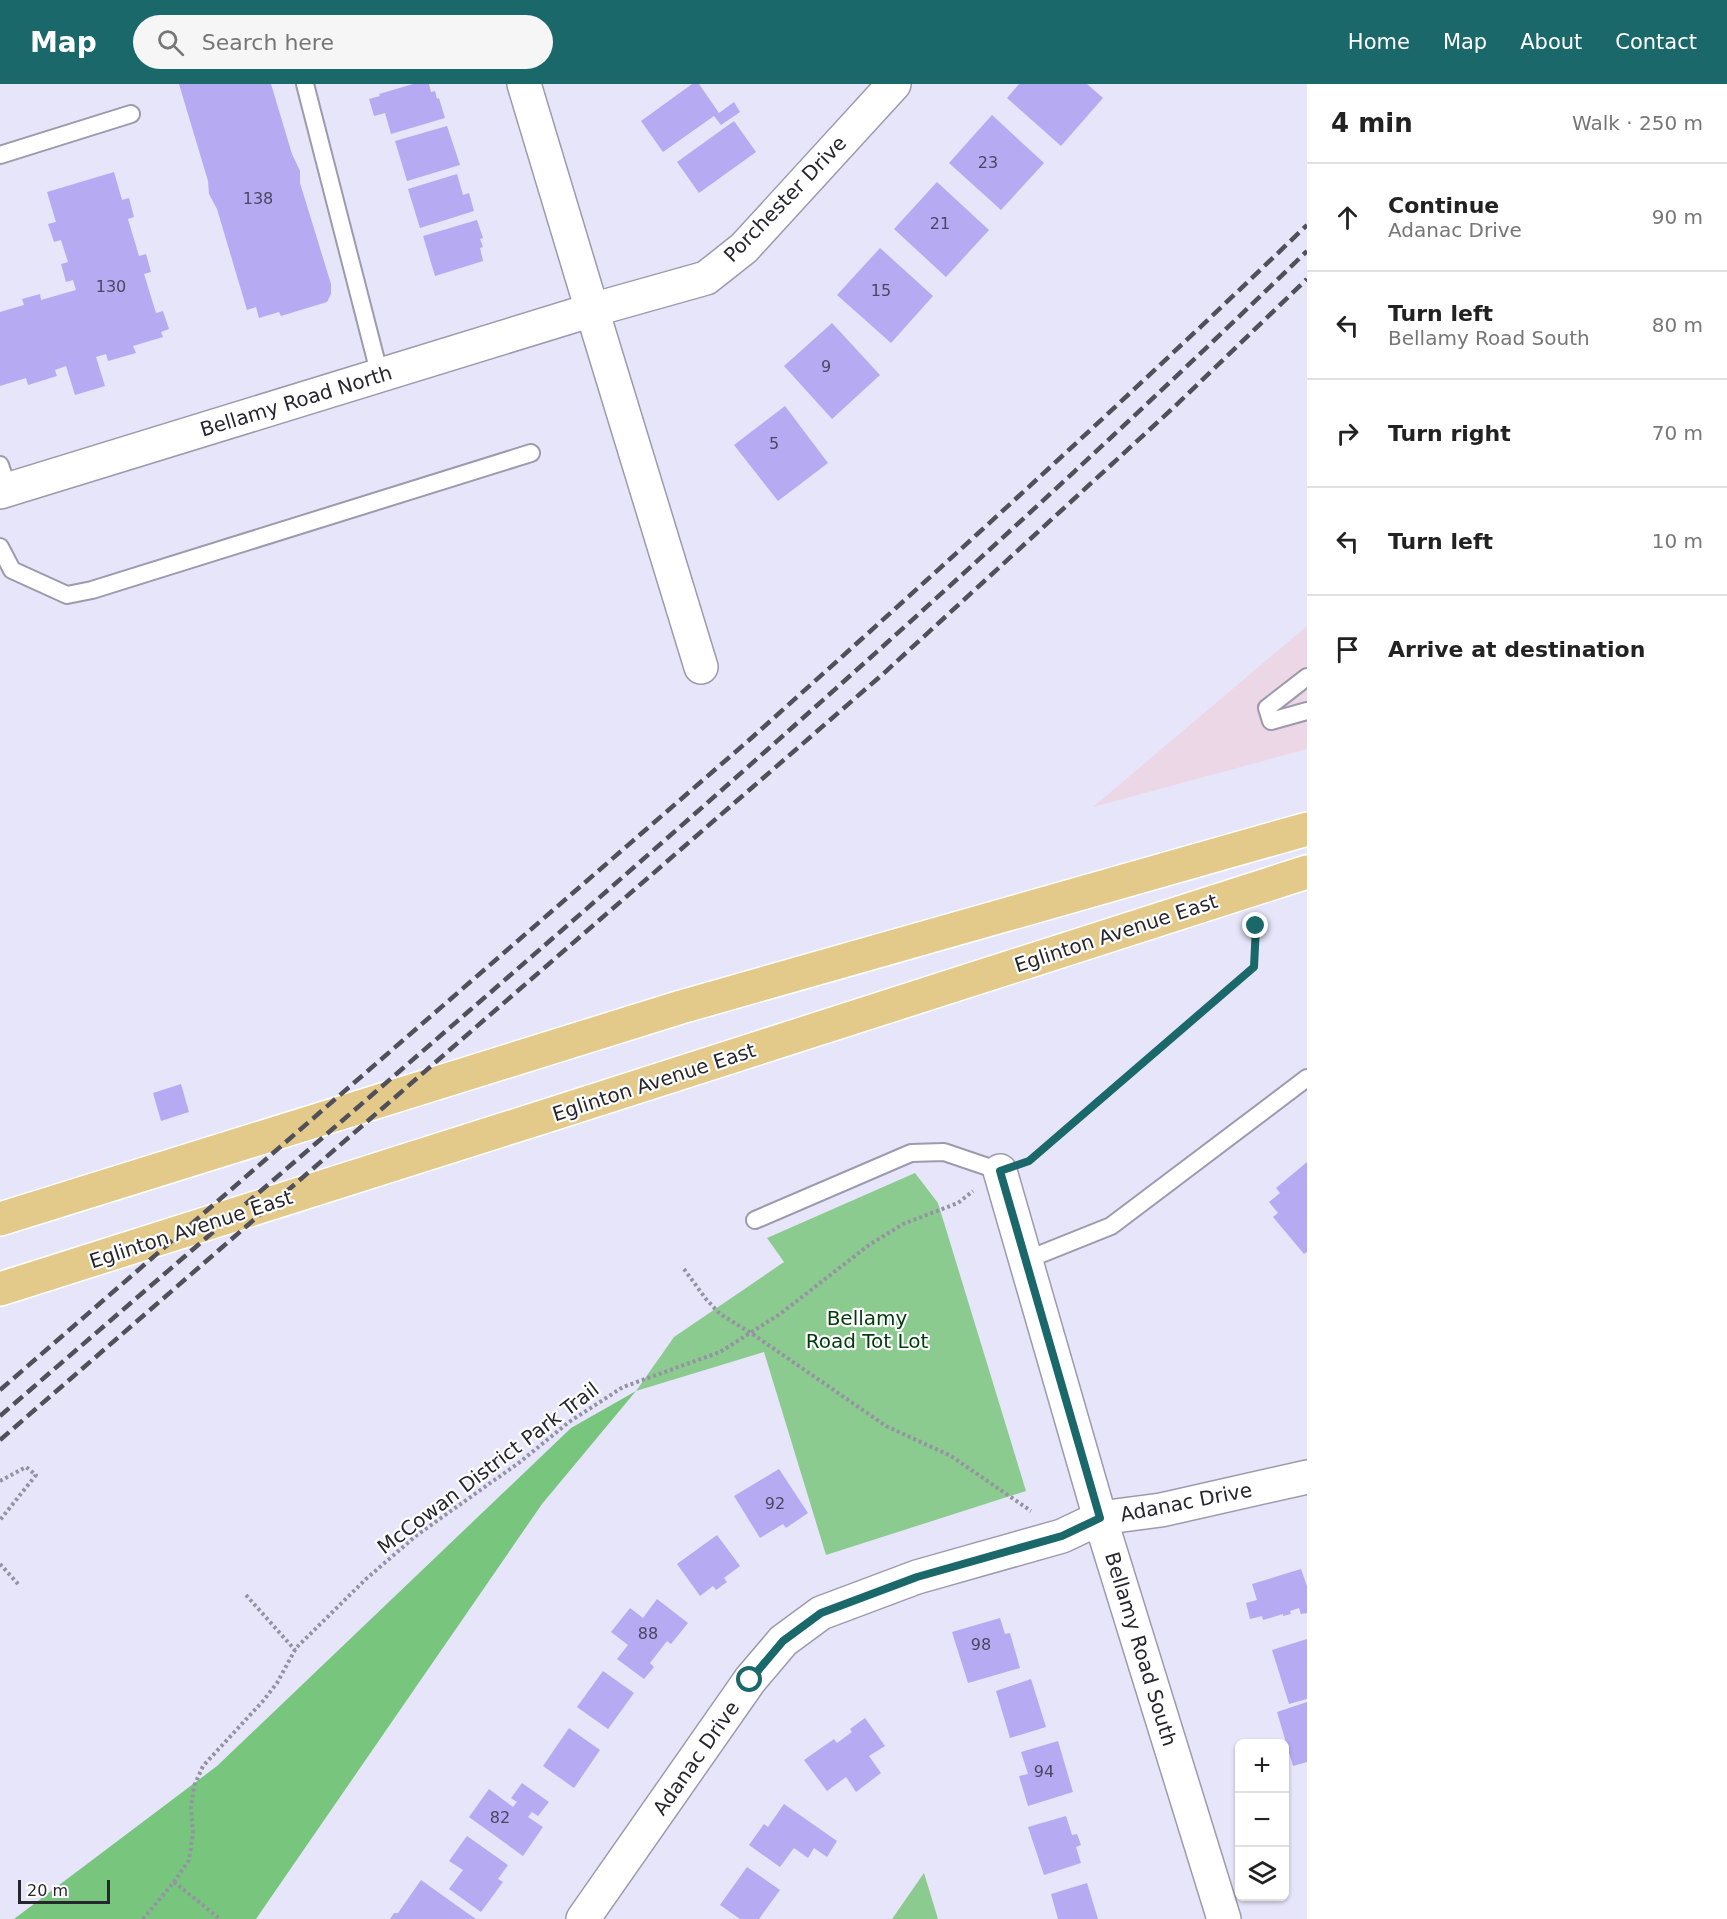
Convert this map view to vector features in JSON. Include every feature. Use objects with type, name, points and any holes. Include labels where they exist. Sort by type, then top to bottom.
[{"type":"main road","points":[[0,1219],[681,1006],[1307,829]]},
{"type":"main road","name":"Eglinton Avenue East","points":[[0,1289],[1307,872]]},
{"type":"street","points":[[524,84],[701,667]]},
{"type":"street","name":"Porchester Drive","points":[[592,310],[706,278],[744,248],[894,84]]},
{"type":"street","name":"Bellamy Road North","points":[[3,482],[380,376],[592,310]]},
{"type":"street","name":"Bellamy Road South","points":[[1000,1171],[1100,1518],[1224,1919]]},
{"type":"street","name":"Adanac Drive","points":[[583,1919],[750,1680],[783,1641],[821,1613],[917,1577],[1062,1536],[1100,1518],[1161,1510],[1307,1477]]},
{"type":"lane","points":[[305,84],[380,376]]},
{"type":"lane","points":[[0,155],[131,114]]},
{"type":"lane","points":[[0,548],[12,570],[67,595],[92,590],[531,453]]},
{"type":"lane","points":[[1307,677],[1267,708],[1271,721],[1307,711]]},
{"type":"lane","points":[[1026,1260],[1112,1226],[1307,1078]]},
{"type":"lane","points":[[755,1220],[911,1153],[944,1152],[1000,1171]]},
{"type":"path","name":"McCowan District Park Trail","points":[[143,1919],[189,1860],[193,1833],[191,1808],[194,1786],[203,1766],[263,1701],[277,1683],[295,1650],[366,1579],[417,1535],[520,1462],[568,1422],[623,1387],[720,1352],[780,1314],[869,1245],[903,1224],[958,1203],[1000,1171],[1029,1161],[1254,967],[1258,887]]},
{"type":"path","points":[[684,1269],[720,1314],[752,1333],[886,1426],[951,1456],[1041,1517],[1062,1536]]},
{"type":"path","points":[[0,1481],[26,1467],[36,1475],[0,1520]]},
{"type":"path","points":[[0,1564],[19,1585]]},
{"type":"path","points":[[246,1595],[295,1650]]},
{"type":"path","points":[[174,1882],[220,1919]]},
{"type":"shaded area","points":[[1307,626],[1307,749],[1093,807]]},
{"type":"green space","name":"Bellamy Road Tot Lot","points":[[915,1173],[938,1203],[1026,1491],[826,1555],[764,1352],[636,1391],[674,1337],[784,1262],[767,1238]]},
{"type":"green space","points":[[636,1391],[542,1504],[256,1919],[14,1919],[217,1766],[571,1428]]},
{"type":"green space","points":[[924,1873],[938,1919],[892,1919]]},
{"type":"building","points":[[179,84],[271,84],[292,154],[300,171],[300,183],[331,284],[331,294],[327,302],[281,316],[279,312],[259,318],[256,307],[247,310],[217,209],[209,194],[208,181]]},
{"type":"building","points":[[413,84],[429,84],[431,92],[435,91],[437,99],[439,98],[445,118],[391,134],[385,113],[374,116],[369,99]]},
{"type":"building","points":[[692,84],[699,84],[719,113],[734,102],[740,112],[721,125],[714,116],[663,152],[641,121]]},
{"type":"building","points":[[1019,84],[1087,84],[1103,98],[1061,146],[1007,98]]},
{"type":"building","points":[[992,115],[1044,163],[1001,210],[949,163]]},
{"type":"building","points":[[734,121],[756,152],[699,193],[677,162]]},
{"type":"building","points":[[447,126],[460,165],[407,181],[395,141]]},
{"type":"building","points":[[114,172],[122,200],[129,198],[134,217],[128,219],[139,256],[146,254],[151,272],[144,274],[156,313],[163,311],[169,329],[161,332],[163,337],[133,346],[136,353],[108,361],[106,354],[96,357],[105,386],[75,395],[66,366],[55,370],[57,376],[28,385],[26,378],[0,386],[0,312],[24,305],[22,299],[40,294],[41,300],[76,290],[73,280],[66,282],[61,264],[68,262],[61,240],[54,242],[48,224],[56,222],[47,192]]},
{"type":"building","points":[[457,174],[463,195],[469,193],[474,211],[420,228],[408,189]]},
{"type":"building","points":[[937,182],[989,230],[946,277],[894,229]]},
{"type":"building","points":[[477,220],[483,238],[480,239],[483,247],[480,248],[483,261],[435,276],[423,236]]},
{"type":"building","points":[[880,248],[933,296],[891,343],[837,295]]},
{"type":"building","points":[[832,323],[880,375],[832,419],[784,366]]},
{"type":"building","points":[[785,406],[828,463],[778,501],[734,445]]},
{"type":"building","points":[[181,1084],[189,1112],[161,1121],[153,1093]]},
{"type":"building","points":[[1307,1162],[1307,1252],[1304,1254],[1273,1217],[1278,1213],[1269,1202],[1280,1193],[1276,1188]]},
{"type":"building","points":[[779,1469],[808,1513],[786,1528],[783,1524],[760,1538],[734,1496]]},
{"type":"building","points":[[717,1535],[740,1566],[724,1578],[727,1582],[716,1590],[713,1586],[700,1596],[677,1564]]},
{"type":"building","points":[[1301,1569],[1307,1586],[1307,1613],[1301,1614],[1299,1608],[1283,1616],[1283,1614],[1263,1620],[1262,1616],[1250,1619],[1246,1603],[1257,1600],[1252,1584]]},
{"type":"building","points":[[657,1599],[688,1623],[671,1644],[667,1641],[650,1663],[654,1667],[644,1679],[617,1659],[628,1645],[611,1632],[630,1608],[643,1618]]},
{"type":"building","points":[[1000,1618],[1005,1634],[1010,1633],[1020,1668],[968,1683],[952,1632]]},
{"type":"building","points":[[1307,1639],[1307,1699],[1289,1704],[1272,1650]]},
{"type":"building","points":[[603,1671],[634,1693],[608,1729],[577,1707]]},
{"type":"building","points":[[1031,1679],[1046,1727],[1010,1738],[996,1691]]},
{"type":"building","points":[[1307,1702],[1307,1762],[1293,1766],[1289,1752],[1289,1739],[1285,1739],[1277,1712]]},
{"type":"building","points":[[865,1718],[885,1746],[869,1756],[881,1773],[856,1792],[846,1777],[827,1791],[804,1760],[834,1739],[837,1743]]},
{"type":"building","points":[[569,1728],[600,1750],[574,1788],[543,1766]]},
{"type":"building","points":[[1058,1741],[1073,1792],[1028,1806],[1019,1776],[1028,1774],[1021,1752]]},
{"type":"building","points":[[522,1783],[549,1802],[538,1816],[532,1812],[528,1817],[543,1827],[523,1856],[469,1817],[489,1789],[513,1807],[517,1802],[511,1798]]},
{"type":"building","points":[[784,1804],[837,1841],[827,1857],[814,1848],[808,1858],[794,1848],[780,1867],[749,1845],[764,1824],[768,1827]]},
{"type":"building","points":[[1066,1816],[1072,1835],[1077,1834],[1081,1845],[1076,1847],[1081,1863],[1044,1875],[1028,1827]]},
{"type":"building","points":[[467,1836],[508,1865],[498,1879],[503,1882],[481,1912],[449,1889],[463,1870],[449,1861]]},
{"type":"building","points":[[747,1867],[780,1890],[759,1919],[740,1919],[720,1905]]},
{"type":"building","points":[[421,1880],[476,1919],[390,1919],[394,1913],[398,1913]]},
{"type":"building","points":[[1087,1883],[1098,1919],[1058,1919],[1051,1894]]},
{"type":"railway","points":[[0,1390],[748,741],[1030,486],[1307,225]]},
{"type":"railway","points":[[0,1416],[497,987],[826,698],[1149,402],[1307,251]]},
{"type":"railway","points":[[0,1440],[883,674],[1172,409],[1307,279]]},
{"type":"route","points":[[750,1680],[783,1641],[821,1613],[917,1577],[1062,1536],[1100,1518],[1000,1171],[1029,1161],[1254,967],[1256,926]]}]
